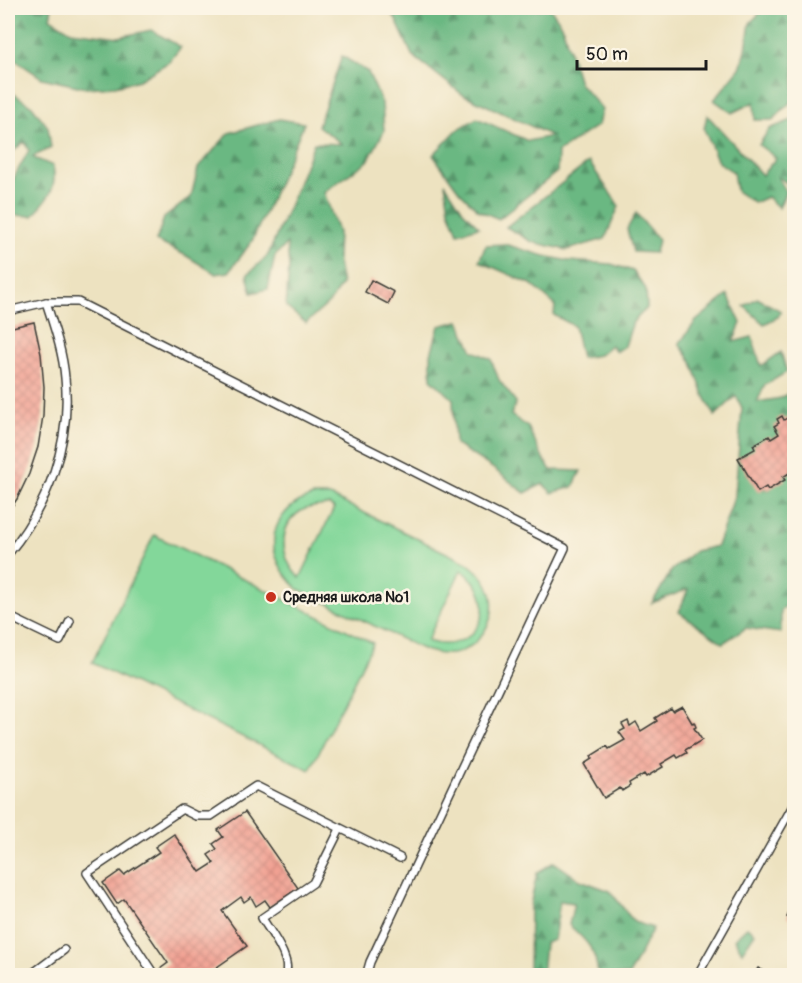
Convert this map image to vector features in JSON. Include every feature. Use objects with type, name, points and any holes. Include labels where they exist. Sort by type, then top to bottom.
[{"type":"lane","points":[[8,311],[46,302],[78,302],[566,548],[366,975]]},
{"type":"lane","points":[[8,554],[39,507],[50,483],[62,446],[66,414],[65,377],[58,337],[46,302]]},
{"type":"lane","points":[[8,616],[60,641],[70,621]]},
{"type":"lane","points":[[154,975],[87,873],[182,809],[196,816],[211,816],[256,786],[400,858]]},
{"type":"lane","points":[[697,975],[795,804]]},
{"type":"lane","points":[[285,975],[286,958],[262,918],[313,883],[340,829]]},
{"type":"lane","points":[[29,975],[64,950]]},
{"type":"green space","points":[[8,8],[52,8],[50,18],[71,31],[119,37],[151,30],[181,47],[169,62],[139,80],[115,86],[86,88],[42,78],[8,55]]},
{"type":"green space","points":[[386,8],[550,8],[562,25],[579,83],[602,109],[598,125],[558,152],[557,172],[499,219],[478,210],[459,191],[433,155],[457,130],[477,118],[528,141],[552,136],[462,94],[412,55],[395,18]]},
{"type":"green space","points":[[765,8],[794,8],[794,99],[773,120],[755,120],[754,102],[732,113],[714,100],[740,68],[746,50],[750,23]]},
{"type":"green space","points":[[342,56],[368,72],[382,103],[384,131],[368,161],[324,192],[338,232],[337,258],[342,284],[330,302],[306,323],[286,307],[289,267],[287,244],[275,256],[268,289],[252,293],[247,275],[268,255],[314,143],[342,144],[318,126]]},
{"type":"green space","points":[[8,90],[32,106],[48,127],[51,148],[32,157],[53,166],[53,187],[47,199],[33,216],[10,215],[8,206],[12,181],[29,150],[24,142],[8,156]]},
{"type":"green space","points":[[707,115],[762,175],[776,158],[759,145],[769,129],[794,119],[794,188],[777,176],[786,191],[779,208],[767,197],[754,203],[736,191],[733,172],[718,162],[704,129]]},
{"type":"green space","points":[[279,119],[304,123],[252,241],[229,272],[216,274],[156,241],[164,218],[191,197],[198,168],[229,133]]},
{"type":"green space","points":[[589,162],[619,206],[605,239],[567,250],[532,242],[506,227]]},
{"type":"green space","points":[[445,183],[463,211],[479,227],[458,233],[449,210]]},
{"type":"green space","points":[[636,213],[658,240],[655,253],[633,252],[627,229]]},
{"type":"green space","points":[[504,244],[545,256],[569,261],[611,264],[633,271],[646,289],[647,308],[633,322],[625,346],[616,352],[611,345],[599,355],[581,358],[574,326],[554,315],[555,305],[531,284],[479,261],[486,245]]},
{"type":"green space","points":[[728,295],[741,323],[733,342],[752,337],[761,366],[781,352],[787,372],[765,385],[757,402],[781,398],[794,389],[794,556],[790,566],[794,576],[794,599],[781,610],[781,633],[746,628],[723,643],[679,612],[688,589],[652,603],[672,570],[695,551],[717,546],[735,495],[742,408],[736,396],[715,416],[704,395],[691,360],[679,344],[696,321]]},
{"type":"green space","points":[[757,298],[781,311],[778,317],[764,324],[744,306]]},
{"type":"green space","points":[[459,321],[473,351],[491,359],[499,380],[516,402],[511,415],[528,427],[542,457],[551,470],[581,471],[573,487],[552,493],[543,484],[525,493],[491,467],[455,444],[453,399],[431,379],[431,354],[439,326]]},
{"type":"green space","points":[[313,496],[330,496],[474,568],[485,580],[492,598],[491,618],[475,643],[453,654],[424,650],[298,589],[279,565],[274,537],[286,512],[302,500]],"holes":[[[329,505],[334,508],[300,578],[285,553],[285,534],[288,526],[293,518],[304,509]],[[461,570],[474,582],[481,596],[483,610],[480,623],[472,634],[460,641],[445,644],[427,641]]]},
{"type":"green space","points":[[154,535],[373,643],[310,770],[92,663]]},
{"type":"green space","points":[[554,862],[580,880],[610,891],[634,922],[653,928],[629,975],[598,975],[590,947],[569,925],[574,903],[560,901],[554,940],[545,943],[542,975],[529,975],[530,906],[537,873]]},
{"type":"green space","points":[[747,927],[755,933],[742,952],[734,939]]},
{"type":"building","points":[[371,280],[394,292],[388,304],[365,292]]},
{"type":"building","points":[[34,322],[41,354],[44,387],[43,416],[38,447],[29,474],[8,512],[8,328]]},
{"type":"building","points":[[782,416],[784,420],[790,416],[794,424],[794,470],[783,477],[785,480],[768,490],[766,487],[758,492],[738,458],[755,449],[753,445],[769,436],[771,439],[779,434],[774,426],[779,423],[777,419]]},
{"type":"building","points":[[682,706],[692,723],[694,722],[696,727],[694,728],[702,740],[685,750],[687,753],[678,758],[676,755],[661,764],[663,767],[646,777],[644,774],[629,783],[630,786],[622,791],[620,788],[604,798],[584,764],[592,759],[591,756],[607,746],[609,749],[625,740],[619,732],[625,729],[622,724],[628,721],[630,726],[636,722],[641,731],[671,708],[673,711]]},
{"type":"building","points":[[245,812],[298,888],[270,907],[265,900],[256,906],[251,897],[244,902],[241,897],[222,911],[247,946],[204,976],[164,976],[160,969],[168,963],[124,899],[117,904],[103,883],[120,871],[124,875],[159,852],[155,847],[174,834],[200,872],[214,863],[208,855],[217,849],[213,844],[223,837],[218,830]]},
{"type":"building","points":[[794,902],[794,920],[787,917]]},
{"type":"building","points":[[758,968],[771,976],[757,976],[754,974]]},
{"type":"place","name":"Средняя школа №1","points":[[271,597]]}]
